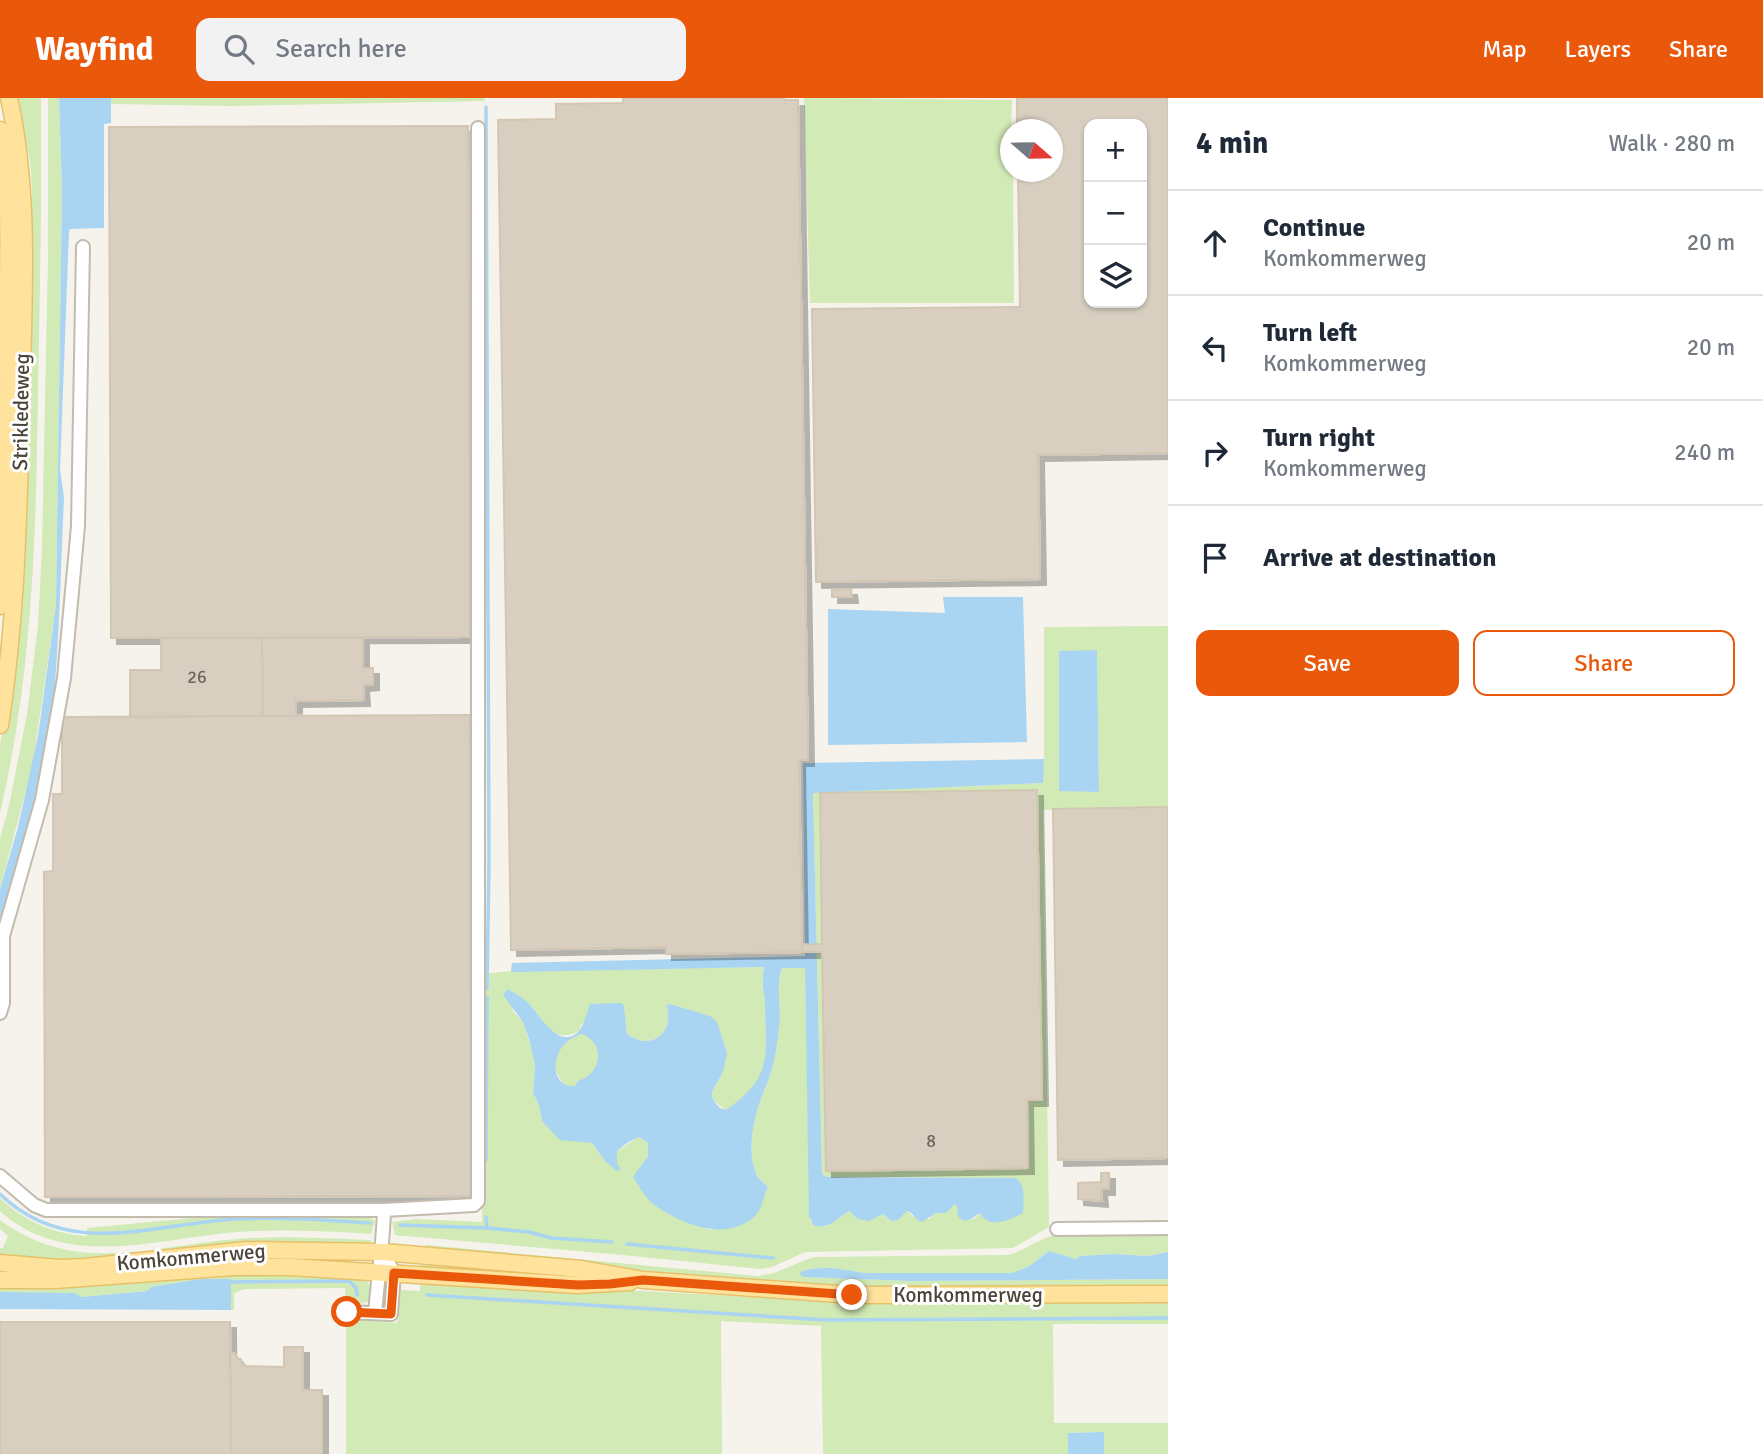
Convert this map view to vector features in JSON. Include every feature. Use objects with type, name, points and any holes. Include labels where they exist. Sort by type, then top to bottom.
[{"type":"main road","name":"Strikledeweg","points":[[0,725],[12,626],[19,497],[23,330],[22,189],[16,130],[9,98]]},
{"type":"main road","name":"Strikledeweg","points":[[0,130],[8,190],[9,244],[5,496],[0,606]]},
{"type":"main road","name":"Komkommerweg","points":[[0,1263],[59,1268],[246,1250],[383,1252],[582,1269],[643,1280],[852,1295],[1168,1294]]},
{"type":"main road","name":"Komkommerweg","points":[[0,1280],[55,1280],[290,1266],[578,1285],[643,1280]]},
{"type":"street","points":[[0,1176],[34,1205],[46,1210],[384,1210],[474,1205],[478,1201],[478,128]]},
{"type":"street","points":[[0,1013],[3,1003],[3,936],[42,800],[64,678],[78,526],[83,247]]},
{"type":"street","points":[[347,1312],[375,1313],[386,1272],[383,1252],[384,1210]]},
{"type":"street","points":[[1057,1229],[1168,1228]]},
{"type":"green space","points":[[13,98],[41,98],[36,497],[31,603],[20,708],[0,813],[0,745],[10,681],[26,252],[32,193],[29,155]]},
{"type":"green space","points":[[48,98],[59,98],[62,189],[56,605],[33,763],[0,889],[0,839],[27,714],[38,625],[48,258]]},
{"type":"green space","points":[[111,98],[485,98],[484,101],[231,106],[111,104]]},
{"type":"green space","points":[[804,98],[1012,100],[1011,119],[1000,119],[1000,182],[1013,182],[1014,303],[810,303]]},
{"type":"green space","points":[[1168,626],[1168,807],[1043,810],[1049,1227],[1013,1248],[805,1252],[772,1267],[760,1269],[395,1235],[392,1222],[417,1219],[482,1222],[483,974],[511,971],[764,967],[764,1064],[752,1087],[726,1111],[713,1100],[712,1092],[723,1072],[687,1009],[667,1005],[666,1028],[654,1040],[637,1040],[627,1034],[624,1006],[581,1025],[579,1031],[563,1035],[551,1030],[531,1006],[508,989],[513,1011],[523,1022],[533,1053],[533,1093],[542,1121],[592,1143],[605,1161],[617,1164],[617,1151],[639,1137],[648,1143],[648,1156],[634,1177],[641,1188],[649,1198],[677,1218],[712,1230],[765,1192],[768,1186],[756,1172],[753,1162],[753,1130],[772,1071],[779,1028],[782,968],[805,968],[810,1222],[827,1226],[849,1211],[854,1215],[883,1214],[889,1220],[900,1217],[907,1211],[913,1216],[929,1219],[955,1204],[969,1220],[975,1218],[1015,1178],[827,1177],[822,1174],[813,792],[1042,783],[1044,627]],"holes":[[[1059,651],[1097,651],[1099,792],[1059,790]]]},
{"type":"green space","points":[[582,1034],[593,1040],[599,1058],[590,1076],[576,1086],[569,1087],[564,1084],[555,1068],[556,1055],[564,1044]]},
{"type":"green space","points":[[0,1198],[40,1225],[87,1236],[87,1228],[235,1214],[370,1217],[375,1221],[371,1234],[254,1231],[145,1244],[83,1246],[54,1240],[26,1229],[0,1211]]},
{"type":"green space","points":[[0,1220],[29,1237],[58,1248],[87,1253],[145,1251],[255,1238],[372,1240],[363,1246],[86,1263],[0,1259],[0,1248],[3,1248],[8,1236],[0,1229]]},
{"type":"green space","points":[[1058,1234],[1168,1236],[1168,1252],[1148,1256],[1080,1256],[1076,1259],[1049,1251],[1028,1267],[1012,1273],[864,1273],[825,1268],[802,1271],[803,1277],[911,1281],[1168,1279],[1168,1286],[963,1289],[839,1287],[683,1276],[423,1248],[426,1245],[758,1276],[774,1273],[813,1257],[1008,1255]]},
{"type":"green space","points":[[422,1260],[610,1279],[421,1271]]},
{"type":"green space","points":[[227,1271],[361,1277],[368,1282],[372,1291],[368,1301],[351,1304],[346,1302],[345,1288],[245,1289],[234,1293],[234,1310],[231,1310],[231,1279],[201,1279],[151,1287],[147,1291],[82,1297],[0,1292],[0,1284],[90,1285]]},
{"type":"green space","points":[[421,1279],[861,1303],[1168,1302],[1168,1324],[1053,1324],[1054,1423],[1168,1423],[1168,1454],[1104,1454],[1104,1432],[1068,1433],[1068,1454],[823,1454],[821,1326],[721,1321],[722,1454],[346,1454],[346,1321],[349,1319],[397,1323],[401,1290],[420,1291]]},
{"type":"water","points":[[59,98],[111,98],[111,123],[104,124],[104,228],[70,229],[69,232],[60,470],[64,497],[55,684],[48,742],[35,803],[19,863],[0,918],[0,889],[18,827],[38,736],[56,605],[62,189]]},
{"type":"water","points":[[943,597],[1023,597],[1027,742],[828,745],[828,609],[945,613]]},
{"type":"water","points":[[1097,650],[1099,792],[1059,791],[1059,651]]},
{"type":"water","points":[[1044,759],[1043,783],[813,793],[822,1174],[827,1177],[1015,1178],[1024,1193],[1023,1213],[1018,1216],[994,1222],[980,1213],[969,1220],[962,1220],[957,1215],[958,1208],[955,1204],[946,1213],[936,1213],[922,1222],[907,1211],[898,1220],[891,1221],[883,1214],[869,1221],[858,1219],[849,1211],[828,1225],[813,1225],[809,1216],[805,968],[782,968],[780,975],[780,1020],[776,1051],[772,1071],[757,1111],[752,1141],[756,1172],[768,1186],[757,1213],[743,1224],[730,1228],[703,1228],[677,1218],[653,1204],[633,1177],[648,1156],[648,1143],[639,1137],[617,1151],[617,1164],[621,1169],[617,1171],[605,1161],[592,1143],[560,1140],[542,1121],[533,1093],[535,1065],[529,1039],[523,1022],[503,995],[508,989],[529,1003],[552,1030],[565,1037],[579,1031],[590,1004],[621,1003],[624,1006],[627,1034],[643,1041],[654,1040],[663,1033],[668,1023],[667,1005],[710,1016],[717,1022],[727,1053],[723,1072],[712,1092],[713,1100],[726,1110],[752,1087],[764,1064],[764,967],[514,972],[511,971],[512,963],[805,956],[803,763]],"holes":[[[582,1034],[590,1038],[598,1051],[596,1065],[592,1072],[575,1086],[566,1085],[556,1073],[558,1055],[571,1039]]]},
{"type":"water","points":[[1049,1251],[1076,1259],[1080,1256],[1148,1256],[1168,1252],[1168,1279],[911,1281],[803,1277],[800,1274],[810,1269],[825,1268],[864,1273],[1012,1273],[1028,1267]]},
{"type":"water","points":[[201,1279],[231,1279],[231,1310],[0,1309],[0,1292],[74,1293],[82,1297],[147,1291],[151,1287]]},
{"type":"water","points":[[1104,1432],[1104,1454],[1068,1454],[1068,1433]]},
{"type":"building","points":[[623,98],[798,100],[808,760],[799,760],[802,952],[666,954],[666,947],[511,950],[498,120],[556,119],[556,104],[623,103]]},
{"type":"building","points":[[1017,98],[1168,98],[1168,453],[1038,455],[1040,579],[816,582],[812,309],[1020,307],[1018,182],[1063,182],[1063,119],[1017,119]]},
{"type":"building","points":[[468,126],[470,637],[111,638],[109,127]]},
{"type":"building","points":[[832,589],[851,589],[852,597],[832,597]]},
{"type":"building","points":[[161,638],[262,638],[263,716],[130,717],[130,670],[161,670]]},
{"type":"building","points":[[262,638],[363,638],[363,668],[373,668],[373,684],[363,685],[364,700],[296,701],[296,716],[263,716]]},
{"type":"building","points":[[470,715],[471,1196],[45,1197],[44,872],[53,871],[53,794],[62,794],[62,717]]},
{"type":"building","points":[[1037,790],[1042,1100],[1027,1100],[1028,1168],[826,1171],[822,952],[802,952],[802,945],[822,944],[820,793]]},
{"type":"building","points":[[1168,807],[1168,1158],[1058,1160],[1053,809]]},
{"type":"building","points":[[1101,1173],[1109,1173],[1109,1189],[1101,1189],[1102,1201],[1078,1199],[1078,1183],[1101,1182]]},
{"type":"building","points":[[0,1322],[230,1322],[231,1454],[0,1454]]},
{"type":"building","points":[[284,1347],[303,1347],[303,1390],[322,1390],[322,1454],[231,1454],[230,1353],[234,1353],[244,1366],[284,1367]]},
{"type":"waterway","points":[[486,107],[489,861],[487,989]]},
{"type":"waterway","points":[[486,1160],[487,997]]},
{"type":"waterway","points":[[0,1194],[26,1214],[54,1226],[82,1232],[142,1231],[236,1219],[370,1223]]},
{"type":"waterway","points":[[486,1217],[487,1228]]},
{"type":"waterway","points":[[400,1225],[487,1228],[529,1232],[551,1238],[612,1242]]},
{"type":"waterway","points":[[627,1244],[773,1258]]},
{"type":"waterway","points":[[228,1282],[349,1281],[356,1288],[357,1295]]},
{"type":"waterway","points":[[427,1295],[827,1320],[1168,1318]]},
{"type":"route","points":[[347,1312],[391,1314],[394,1273],[578,1285],[643,1280],[852,1295]]}]
